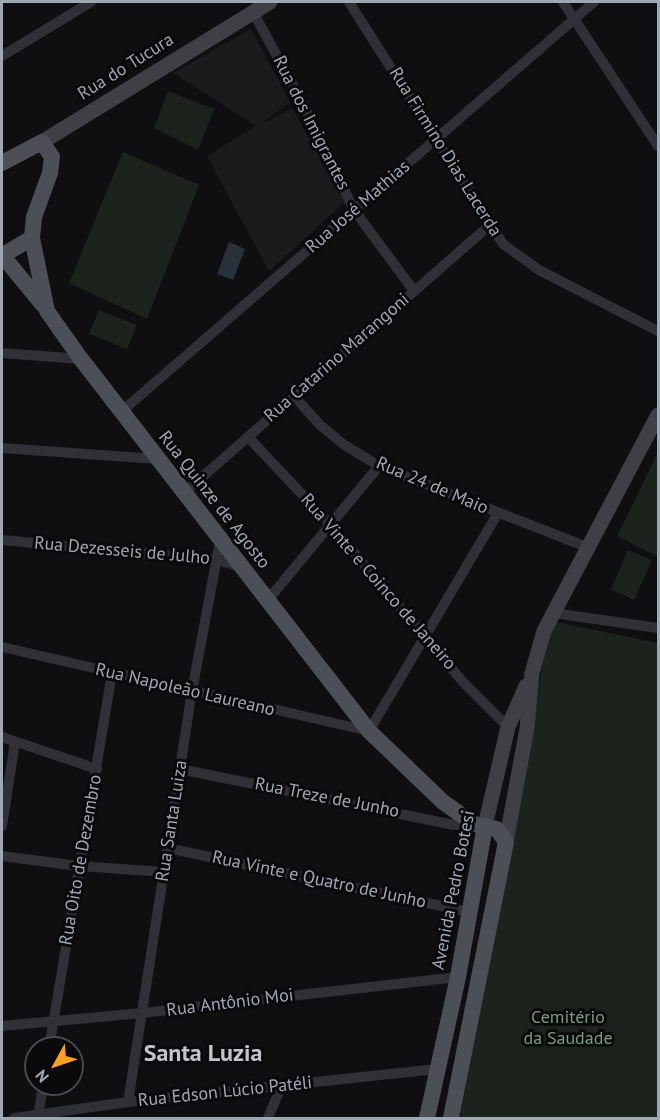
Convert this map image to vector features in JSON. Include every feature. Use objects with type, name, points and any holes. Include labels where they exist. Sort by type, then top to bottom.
[{"type":"main road","name":"Rua do Tucura","points":[[2,163],[42,142],[270,2]]},
{"type":"main road","name":"Rua Quinze de Agosto","points":[[42,142],[52,157],[34,217],[32,238],[47,311],[157,459],[369,731],[444,802],[479,825],[497,829],[506,842]]},
{"type":"main road","points":[[32,238],[2,255],[47,311]]},
{"type":"main road","name":"Avenida Pedro Botesi","points":[[452,1119],[479,969],[506,842],[526,728],[536,653],[553,613],[658,415]]},
{"type":"main road","name":"Avenida Pedro Botesi","points":[[427,1119],[470,912],[479,825],[508,727],[532,673]]},
{"type":"main road","points":[[458,977],[479,969]]},
{"type":"street","points":[[2,56],[91,2]]},
{"type":"street","name":"Rua Firmino Dias Lacerda","points":[[349,2],[438,138],[503,244],[519,258],[658,331]]},
{"type":"street","points":[[563,2],[658,146]]},
{"type":"street","name":"Rua José Mathias","points":[[121,412],[594,2]]},
{"type":"street","name":"Rua dos Imigrantes","points":[[253,12],[301,100],[354,210],[414,291]]},
{"type":"street","name":"Rua Catarino Marangoni","points":[[184,493],[491,224]]},
{"type":"street","points":[[2,353],[81,358]]},
{"type":"street","name":"Rua 24 de Maio","points":[[294,396],[319,424],[343,444],[379,465],[587,547]]},
{"type":"street","name":"Rua Vinte e Coinco de Janeiro","points":[[249,437],[330,524],[463,682],[508,727]]},
{"type":"street","points":[[2,448],[157,459]]},
{"type":"street","points":[[267,601],[379,465]]},
{"type":"street","points":[[369,731],[498,513]]},
{"type":"street","name":"Rua Dezesseis de Julho","points":[[2,540],[217,560],[241,567]]},
{"type":"street","name":"Rua Santa Luiza","points":[[128,1102],[192,692],[220,541]]},
{"type":"street","points":[[553,613],[658,628]]},
{"type":"street","name":"Rua Napoleão Laureano","points":[[2,647],[369,731]]},
{"type":"street","name":"Rua Oito de Dezembro","points":[[51,1036],[112,673]]},
{"type":"street","points":[[2,737],[96,770]]},
{"type":"street","points":[[2,826],[15,741]]},
{"type":"street","name":"Rua Treze de Junho","points":[[180,769],[430,818],[454,825],[479,825]]},
{"type":"street","points":[[430,818],[444,802]]},
{"type":"street","name":"Rua Vinte e Quatro de Junho","points":[[167,848],[470,912]]},
{"type":"street","points":[[2,856],[78,866],[164,872]]},
{"type":"street","name":"Rua Antônio Moi","points":[[2,1026],[142,1013],[458,977]]},
{"type":"street","name":"Rua Edson Lúcio Patéli","points":[[14,1119],[128,1102],[437,1069]]},
{"type":"street","points":[[268,1119],[281,1087]]},
{"type":"street","points":[[38,1117],[42,1096]]},
{"type":"shaded area","points":[[251,29],[290,102],[261,124],[292,108],[345,202],[269,271],[207,156],[256,126],[173,73]]},
{"type":"shaded area","points":[[229,242],[245,249],[233,280],[217,274]]},
{"type":"green space","points":[[168,91],[214,109],[198,150],[154,128]]},
{"type":"green space","points":[[123,152],[199,185],[147,319],[69,283]]},
{"type":"green space","points":[[99,310],[137,325],[127,349],[89,334]]},
{"type":"green space","points":[[658,452],[658,557],[617,536]]},
{"type":"green space","points":[[628,550],[652,560],[634,600],[611,589]]},
{"type":"green space","name":"Cemitério da Saudade","points":[[557,622],[658,643],[658,1118],[460,1118],[548,636]]},
{"type":"district","name":"Santa Luzia","points":[[203,1054]]}]
